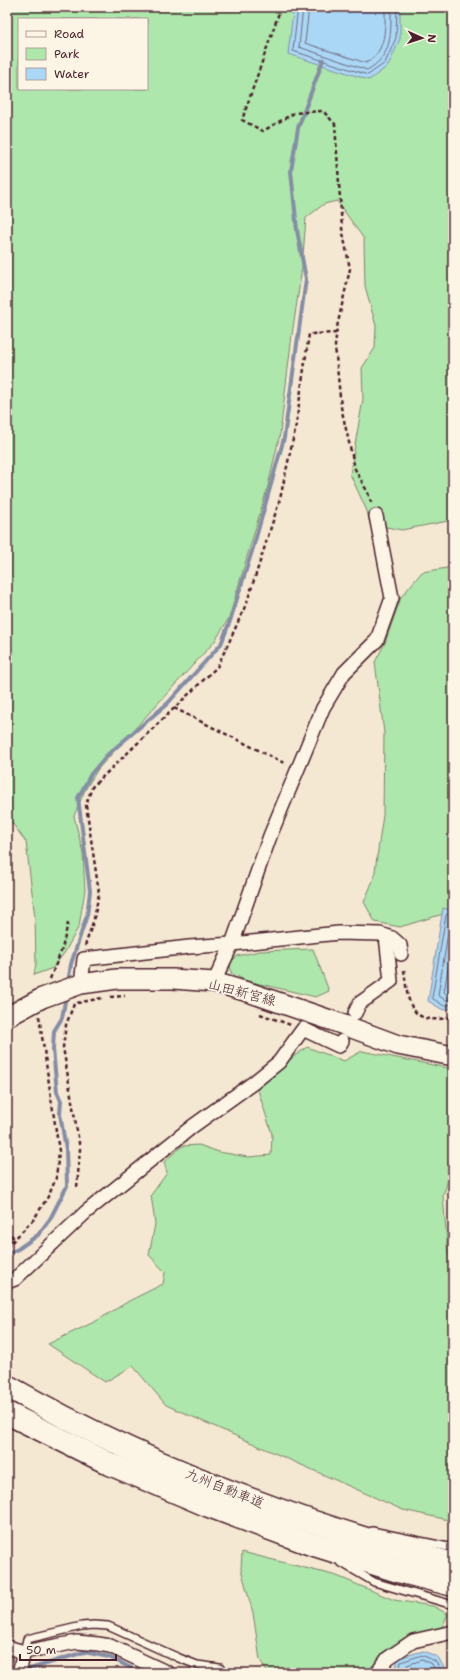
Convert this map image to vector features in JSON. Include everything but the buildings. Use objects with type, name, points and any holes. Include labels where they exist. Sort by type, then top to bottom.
[{"type":"highway","name":"九州自動車道","points":[[7,1386],[35,1402],[119,1444],[222,1488],[312,1522],[453,1564]]},
{"type":"highway","name":"九州自動車道","points":[[7,1413],[110,1464],[209,1506],[308,1543],[398,1571],[453,1585]]},
{"type":"main road","name":"山田新宮線","points":[[7,1017],[42,998],[81,984],[117,979],[173,979],[214,982],[326,1018],[398,1045],[453,1056]]},
{"type":"street","points":[[214,982],[232,944],[270,836],[323,708],[344,673],[377,640],[392,598],[376,516]]},
{"type":"street","points":[[81,984],[84,959],[189,947],[339,933],[380,934],[392,938],[400,945],[401,954]]},
{"type":"street","points":[[355,1013],[360,1003],[391,981],[386,936]]},
{"type":"street","points":[[7,1282],[15,1279],[86,1212],[193,1126],[253,1083],[279,1062],[303,1029],[339,1046],[342,1041]]},
{"type":"street","points":[[377,1673],[388,1658],[400,1648],[413,1641],[453,1632]]},
{"type":"street","points":[[7,1648],[24,1652],[77,1642],[98,1644],[110,1646],[168,1673]]},
{"type":"street","points":[[19,1673],[24,1652]]},
{"type":"lane","points":[[312,1522],[386,1533],[453,1548]]},
{"type":"lane","points":[[308,1543],[374,1582],[453,1605]]},
{"type":"lane","points":[[24,1652],[27,1639],[82,1626],[108,1626],[197,1665],[220,1668]]},
{"type":"path","points":[[281,7],[242,120],[263,131],[294,113],[323,111],[335,124],[342,228],[350,268],[336,333],[335,346],[341,407],[355,469],[368,493],[376,516]]},
{"type":"path","points":[[84,959],[84,948],[94,919],[99,893],[86,805],[92,787],[217,667],[247,602],[280,499],[296,425],[310,334],[336,333]]},
{"type":"path","points":[[174,708],[298,770]]},
{"type":"path","points":[[7,1247],[34,1219],[49,1195],[56,1178],[59,1151],[39,1016],[42,998],[62,949],[68,923]]},
{"type":"path","points":[[401,954],[411,1008],[420,1015],[431,1019],[453,1017]]},
{"type":"path","points":[[77,1188],[80,1149],[63,1046],[66,1025],[81,984]]},
{"type":"path","points":[[74,1004],[106,997],[129,996]]},
{"type":"path","points":[[259,1014],[303,1029]]},
{"type":"path","points":[[7,1229],[15,1240]]},
{"type":"green space","points":[[7,7],[453,7],[453,520],[402,530],[370,524],[367,511],[350,474],[363,399],[362,368],[375,348],[376,326],[365,286],[364,239],[337,201],[324,204],[306,218],[302,268],[280,434],[268,486],[229,618],[215,641],[98,769],[85,790],[74,816],[83,853],[85,890],[79,926],[65,952],[53,968],[34,975],[36,963],[35,918],[26,842],[7,816]]},
{"type":"green space","points":[[453,567],[453,911],[400,927],[375,922],[364,902],[374,878],[383,815],[384,733],[375,662],[385,643],[401,597],[422,572]]},
{"type":"green space","points":[[313,949],[329,991],[316,997],[247,981],[231,973],[230,963],[237,956],[260,951]]},
{"type":"green space","points":[[307,1047],[344,1061],[362,1051],[453,1069],[453,1167],[443,1195],[448,1254],[453,1264],[453,1521],[403,1510],[166,1405],[133,1366],[105,1382],[48,1344],[98,1320],[129,1301],[163,1284],[165,1272],[149,1255],[155,1224],[151,1195],[167,1173],[164,1162],[182,1146],[199,1145],[219,1152],[248,1157],[271,1155],[272,1134],[256,1084]]},
{"type":"green space","points":[[242,1552],[337,1576],[394,1600],[433,1606],[448,1614],[441,1629],[380,1661],[370,1673],[268,1673],[260,1660],[253,1613],[241,1569]]},
{"type":"water","points":[[295,7],[400,7],[400,39],[388,66],[369,80],[288,54],[293,12]]},
{"type":"water","points":[[443,908],[453,911],[453,1008],[443,1010],[428,1001]]},
{"type":"water","points":[[423,1651],[438,1657],[447,1673],[399,1673],[396,1668],[398,1658]]},
{"type":"waterway","points":[[68,983],[71,964],[87,915],[90,891],[78,798],[91,774],[107,755],[168,703],[221,644],[230,621],[253,548],[284,438],[306,279],[297,230],[291,171],[298,128],[323,60]]},
{"type":"waterway","points":[[7,1254],[18,1249],[38,1235],[50,1219],[67,1186],[66,1149],[60,1114],[61,1101],[57,1092],[53,1049],[54,1031],[62,1018],[66,996]]},
{"type":"waterway","points":[[7,1669],[27,1670],[84,1652],[109,1657],[141,1673]]}]
